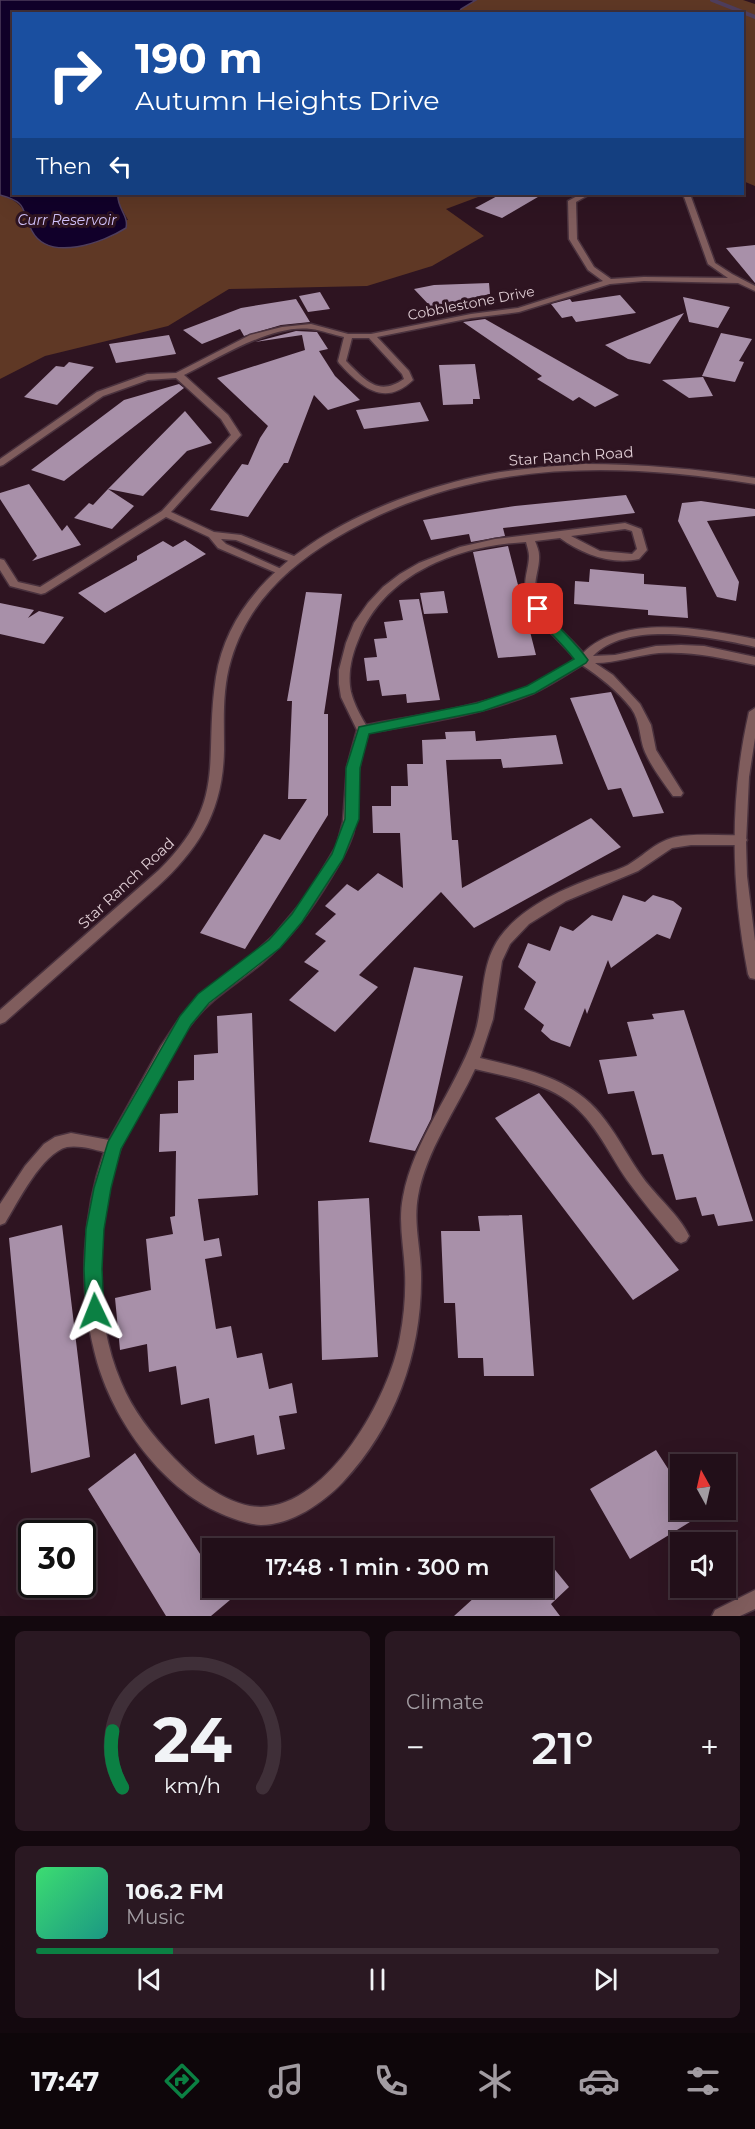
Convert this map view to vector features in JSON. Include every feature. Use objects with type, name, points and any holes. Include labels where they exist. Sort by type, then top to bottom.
[{"type":"street","points":[[584,195],[572,201],[573,239],[591,268],[609,282]]},
{"type":"street","name":"Cobblestone Drive","points":[[687,195],[712,264],[755,289]]},
{"type":"street","name":"Cobblestone Drive","points":[[0,463],[100,394],[147,377],[178,375],[253,337],[282,329],[311,326],[348,336],[371,336],[471,316],[519,310],[609,282],[644,279],[739,281]]},
{"type":"street","points":[[348,336],[342,361],[360,381],[370,389],[384,391],[401,387],[410,380],[406,373],[371,336]]},
{"type":"street","points":[[0,562],[14,584],[41,591],[165,513],[236,435],[225,417],[178,375]]},
{"type":"street","name":"Star Ranch Road","points":[[0,1018],[148,887],[177,859],[198,832],[212,804],[219,774],[222,674],[229,651],[239,627],[254,602],[295,560],[339,529],[373,513],[434,490],[512,474],[593,466],[638,466],[719,474],[755,481]]},
{"type":"street","points":[[165,513],[213,535],[238,537],[295,560]]},
{"type":"street","points":[[563,535],[577,547],[604,555],[635,557],[642,550],[636,529],[625,526],[487,543],[460,549],[435,559],[392,584],[376,599],[353,634],[345,672],[346,696],[363,730],[353,768],[352,819],[338,855],[297,918],[275,944],[204,998],[186,1020],[113,1147],[95,1229],[93,1269],[95,1311],[100,1346],[116,1394],[139,1434],[163,1461],[198,1492],[232,1511],[264,1516],[293,1509],[322,1490],[352,1460],[387,1403],[407,1351],[412,1309],[413,1270],[408,1236],[408,1209],[412,1186],[473,1062],[490,1010],[494,962],[503,943],[518,927],[559,900],[602,880],[630,871],[658,848],[677,842],[741,840]]},
{"type":"street","points":[[213,535],[222,546],[283,572]]},
{"type":"street","points":[[530,539],[534,556],[530,582],[531,594],[545,621],[567,641],[582,660],[609,678],[636,707],[645,725],[650,750],[660,770],[677,793]]},
{"type":"street","points":[[363,730],[478,707],[531,690],[582,660],[600,644],[651,633],[708,633],[755,643]]},
{"type":"street","points":[[582,660],[615,659],[656,650],[681,649],[704,650],[755,661]]},
{"type":"street","points":[[755,712],[744,766],[741,840],[744,903],[755,974]]},
{"type":"street","points":[[473,1062],[553,1085],[577,1099],[597,1119],[632,1174],[681,1236]]},
{"type":"street","points":[[0,1218],[45,1151],[57,1143],[69,1140],[113,1147]]},
{"type":"street","points":[[721,1616],[755,1599]]},
{"type":"shaded area","points":[[476,0],[743,0],[755,4],[755,186],[744,181],[744,12],[459,12]]},
{"type":"shaded area","points":[[0,195],[13,200],[22,208],[32,232],[128,220],[117,200],[118,195],[483,195],[446,209],[484,236],[432,266],[367,286],[229,289],[168,326],[45,356],[0,379]]},
{"type":"water","name":"Curr Reservoir","points":[[0,0],[476,0],[459,12],[12,12],[12,195],[118,195],[126,219],[126,228],[91,244],[63,248],[51,246],[40,241],[32,231],[20,204],[0,195]]},
{"type":"building","points":[[499,195],[541,195],[502,218],[475,208]]},
{"type":"building","points":[[755,245],[755,283],[726,248]]},
{"type":"building","points":[[489,283],[490,294],[431,307],[414,289],[434,285]]},
{"type":"building","points":[[320,292],[330,309],[308,312],[299,296]]},
{"type":"building","points":[[620,295],[636,313],[576,322],[572,316],[562,318],[551,304],[570,299],[572,302]]},
{"type":"building","points":[[683,297],[730,307],[718,328],[689,322]]},
{"type":"building","points":[[296,299],[310,322],[281,325],[244,336],[240,329],[202,344],[183,330],[241,308]]},
{"type":"building","points":[[684,313],[650,364],[628,359],[605,345]]},
{"type":"building","points":[[485,319],[619,395],[595,407],[579,397],[573,401],[537,379],[542,376],[463,322]]},
{"type":"building","points":[[296,331],[317,332],[328,349],[319,351],[335,376],[360,400],[328,410],[314,395],[288,463],[284,463],[248,517],[210,510],[242,464],[248,465],[268,426],[217,378],[305,350],[302,335],[255,342]]},
{"type":"building","points":[[721,333],[752,339],[739,361],[744,362],[735,382],[702,376]]},
{"type":"building","points":[[169,335],[176,354],[116,363],[109,344]]},
{"type":"building","points":[[69,362],[94,367],[57,405],[24,397],[56,366],[64,367]]},
{"type":"building","points":[[475,364],[480,399],[473,399],[473,404],[443,405],[439,365]]},
{"type":"building","points":[[703,377],[713,396],[689,398],[662,380]]},
{"type":"building","points":[[179,384],[184,388],[64,481],[31,470],[124,400]]},
{"type":"building","points":[[420,402],[429,421],[364,429],[356,410]]},
{"type":"building","points":[[185,411],[212,443],[187,451],[143,496],[108,489]]},
{"type":"building","points":[[29,484],[62,531],[67,525],[81,545],[32,561],[37,556],[0,499],[0,493]]},
{"type":"building","points":[[108,489],[134,506],[112,529],[74,518],[89,503],[93,505]]},
{"type":"building","points":[[626,495],[635,513],[503,528],[505,536],[471,542],[469,534],[431,540],[423,520],[515,506]]},
{"type":"building","points":[[701,501],[755,509],[755,516],[707,521],[739,582],[736,601],[717,597],[678,521],[682,503]]},
{"type":"building","points":[[185,540],[206,554],[105,613],[78,593],[137,560],[137,556],[163,541],[173,547]]},
{"type":"building","points":[[508,546],[536,655],[498,658],[473,552]]},
{"type":"building","points":[[590,569],[644,574],[644,584],[686,587],[688,618],[648,615],[648,610],[574,604],[575,581],[589,582]]},
{"type":"building","points":[[444,591],[448,613],[424,614],[420,593]]},
{"type":"building","points":[[306,592],[342,594],[324,714],[328,714],[328,815],[245,949],[200,933],[264,834],[280,840],[307,799],[288,799],[292,701],[287,701]]},
{"type":"building","points":[[419,599],[440,700],[407,703],[406,694],[382,696],[379,680],[367,681],[364,658],[377,657],[374,639],[387,638],[384,622],[403,620],[399,600]]},
{"type":"building","points":[[0,603],[34,610],[28,618],[39,611],[64,617],[44,644],[0,634]]},
{"type":"building","points":[[611,692],[664,813],[633,817],[621,788],[608,790],[570,698]]},
{"type":"building","points":[[475,731],[476,741],[556,735],[563,764],[503,768],[501,759],[446,760],[452,840],[458,840],[462,888],[591,818],[621,847],[474,928],[441,892],[359,975],[378,987],[335,1032],[289,1000],[319,971],[304,962],[326,941],[315,934],[336,914],[325,906],[347,884],[358,891],[378,873],[403,888],[400,833],[373,833],[372,806],[391,806],[391,786],[408,786],[407,764],[423,764],[422,740],[446,739],[445,732]]},
{"type":"building","points":[[623,895],[645,902],[653,895],[673,901],[682,908],[670,939],[657,934],[611,968],[608,960],[587,1014],[585,1008],[570,1047],[551,1040],[541,1031],[544,1025],[524,1009],[536,982],[518,967],[528,943],[550,951],[560,926],[573,931],[592,915],[612,921]]},
{"type":"building","points":[[414,967],[463,976],[431,1119],[415,1151],[369,1142]]},
{"type":"building","points":[[684,1010],[753,1221],[718,1226],[714,1214],[702,1216],[696,1197],[676,1200],[663,1154],[652,1155],[634,1091],[608,1094],[599,1060],[637,1056],[627,1022],[654,1019],[652,1014]]},
{"type":"building","points":[[252,1013],[258,1195],[198,1199],[204,1241],[219,1238],[222,1256],[205,1259],[216,1329],[231,1326],[237,1358],[262,1353],[269,1389],[292,1383],[297,1413],[279,1416],[285,1449],[257,1455],[254,1435],[215,1444],[209,1398],[181,1405],[176,1366],[149,1372],[147,1344],[120,1350],[115,1298],[151,1290],[146,1239],[173,1234],[170,1217],[175,1216],[176,1151],[159,1152],[160,1114],[178,1113],[178,1081],[194,1080],[194,1055],[218,1053],[217,1016]]},
{"type":"building","points":[[539,1093],[679,1270],[633,1300],[495,1118]]},
{"type":"building","points":[[369,1198],[378,1357],[322,1360],[318,1201]]},
{"type":"building","points":[[522,1215],[534,1376],[484,1376],[483,1358],[458,1358],[455,1303],[444,1303],[441,1231],[480,1231],[478,1216]]},
{"type":"building","points":[[62,1225],[90,1457],[31,1473],[9,1238]]},
{"type":"building","points":[[656,1450],[670,1472],[670,1520],[693,1520],[670,1532],[670,1534],[630,1559],[590,1489]]},
{"type":"building","points":[[135,1453],[202,1557],[202,1598],[229,1598],[230,1600],[211,1616],[166,1616],[88,1489]]},
{"type":"building","points":[[553,1567],[569,1587],[551,1604],[560,1616],[454,1616],[474,1598],[553,1598]]},
{"type":"waterway","points":[[712,0],[742,12]]},
{"type":"waterway","points":[[744,13],[755,17]]},
{"type":"route","points":[[95,1311],[93,1269],[95,1229],[102,1188],[113,1147],[186,1020],[204,998],[275,944],[297,918],[338,855],[352,819],[353,768],[363,730],[478,707],[531,690],[582,660],[567,641],[545,621],[538,609]]}]
